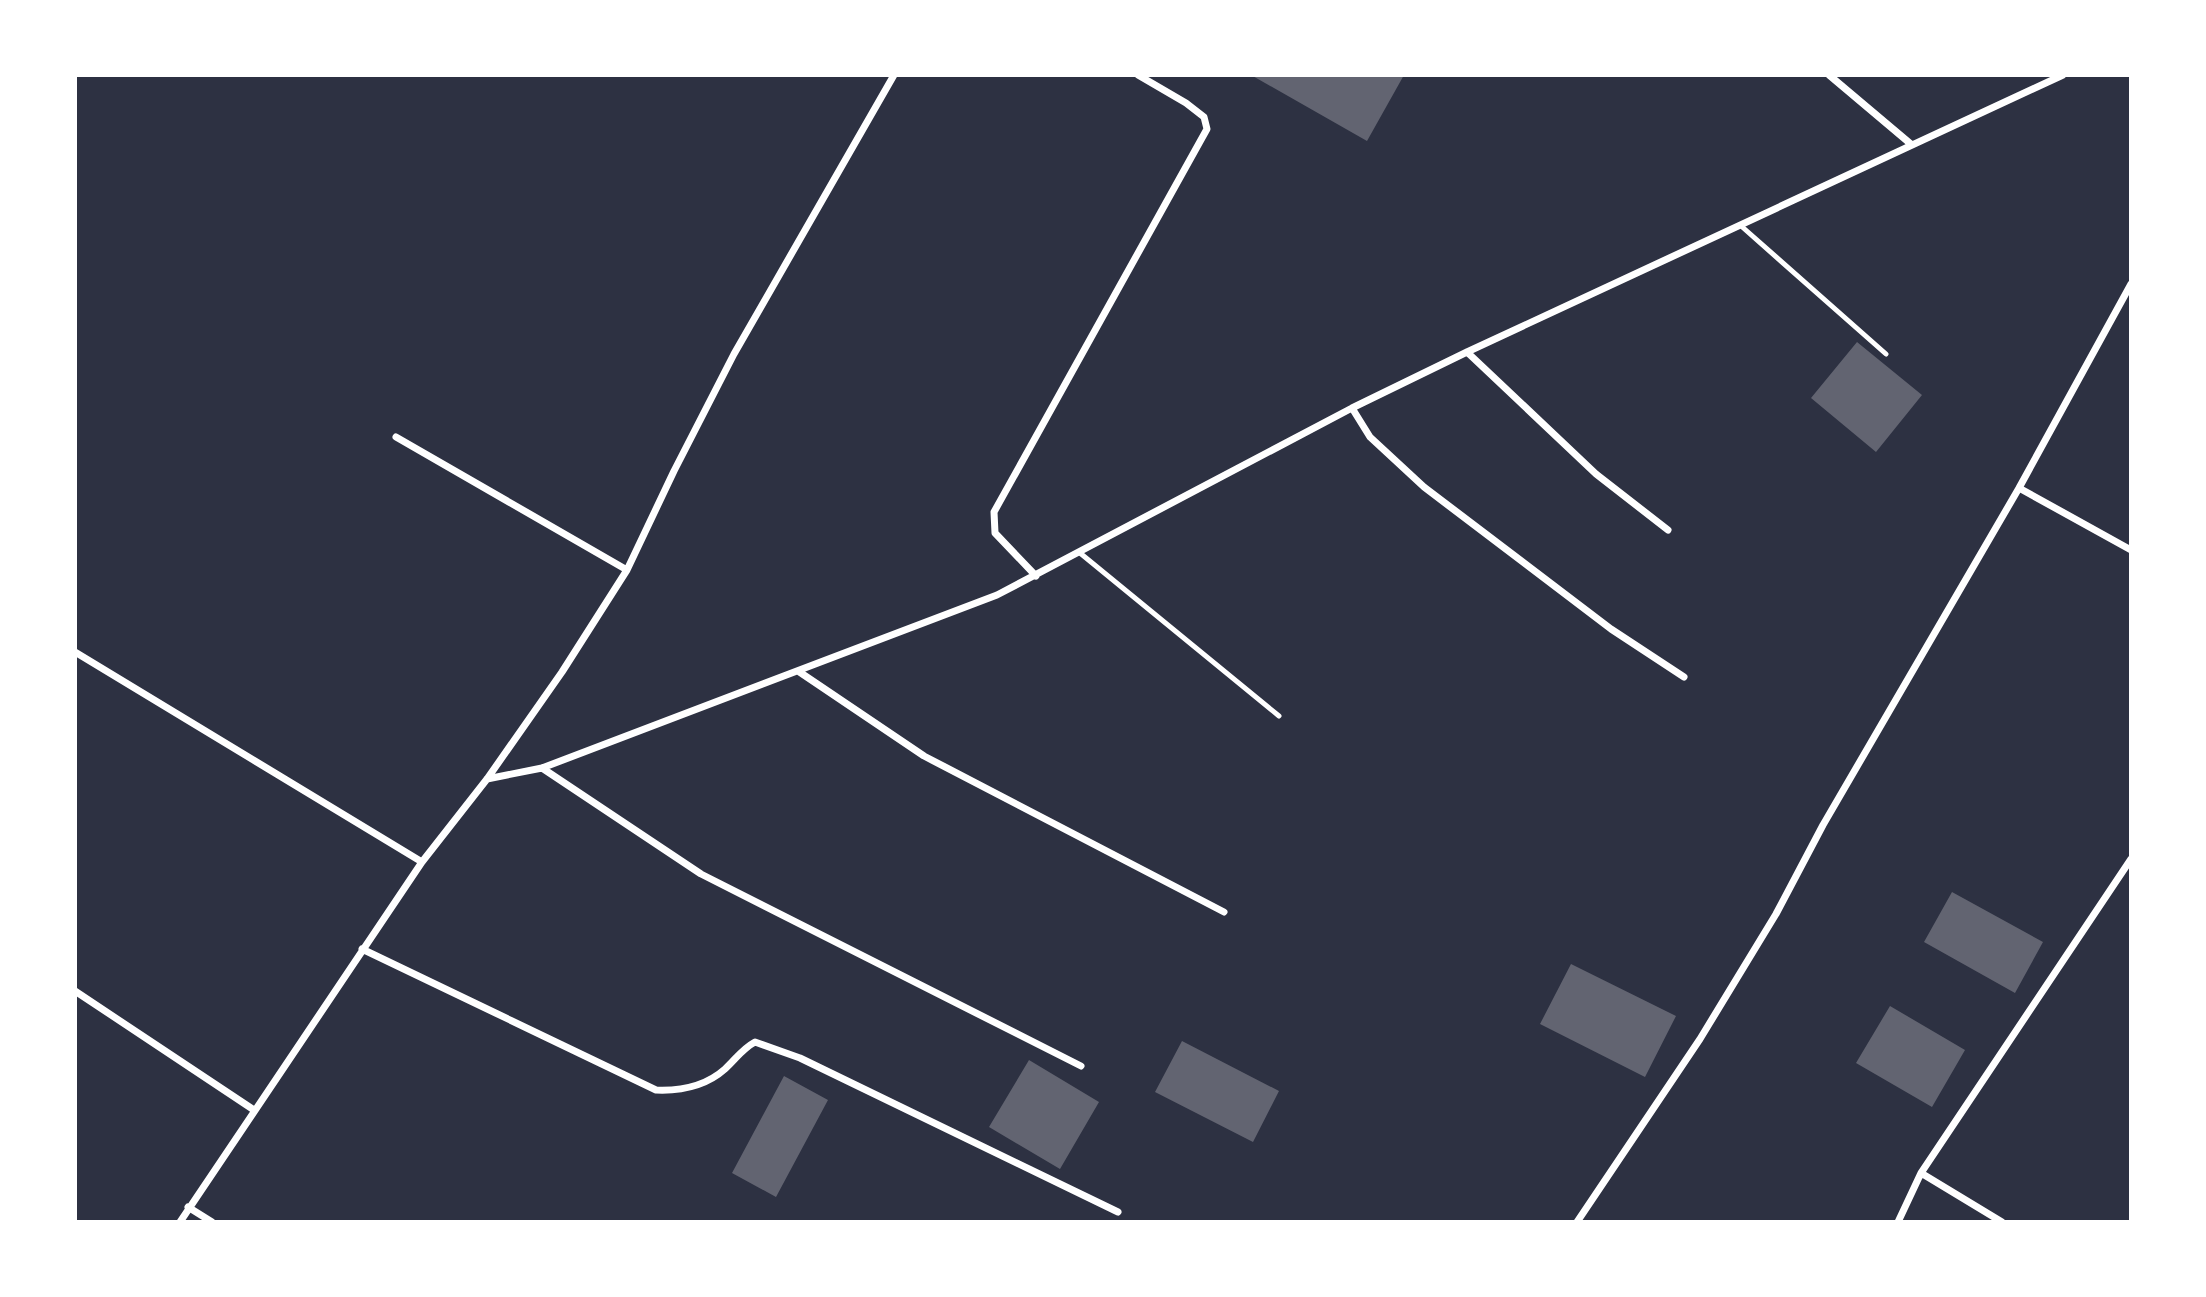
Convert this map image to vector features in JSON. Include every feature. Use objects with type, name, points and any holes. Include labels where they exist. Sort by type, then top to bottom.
[{"type":"street","points":[[180,1222],[362,949],[422,862],[487,779],[562,672],[627,570],[734,354],[894,75]]},
{"type":"street","points":[[1036,576],[995,533],[994,512],[1207,129],[1204,117],[1186,103],[1138,75]]},
{"type":"street","points":[[1829,75],[1912,145]]},
{"type":"street","points":[[487,779],[541,768],[997,595],[1352,408],[2063,75]]},
{"type":"street","points":[[1577,1222],[1700,1039],[1769,926],[1823,825],[2020,488],[2131,284]]},
{"type":"street","points":[[1467,352],[1596,474],[1668,530]]},
{"type":"street","points":[[1352,408],[1370,437],[1424,487],[1611,629],[1684,677]]},
{"type":"street","points":[[396,437],[627,570]]},
{"type":"street","points":[[2020,488],[2131,550]]},
{"type":"street","points":[[75,652],[422,862]]},
{"type":"street","points":[[798,671],[924,756],[1224,912]]},
{"type":"street","points":[[541,768],[701,874],[1081,1066]]},
{"type":"street","points":[[1898,1222],[1922,1173],[2131,859]]},
{"type":"street","points":[[362,949],[656,1090],[677,1090],[708,1081],[726,1069],[743,1049],[755,1042],[766,1045],[812,1064],[1118,1212]]},
{"type":"street","points":[[75,991],[254,1110]]},
{"type":"street","points":[[1922,1173],[2002,1222]]},
{"type":"street","points":[[188,1208],[212,1222]]},
{"type":"lane","points":[[1740,225],[1886,354]]},
{"type":"lane","points":[[1080,553],[1279,716]]},
{"type":"building","points":[[1251,75],[1404,75],[1367,141]]},
{"type":"building","points":[[1857,342],[1922,395],[1876,452],[1811,398]]},
{"type":"building","points":[[1952,892],[2043,942],[2015,993],[1924,942]]},
{"type":"building","points":[[1571,964],[1676,1016],[1645,1077],[1540,1024]]},
{"type":"building","points":[[1890,1006],[1965,1050],[1932,1107],[1856,1063]]},
{"type":"building","points":[[1182,1041],[1279,1091],[1253,1142],[1155,1092]]},
{"type":"building","points":[[1029,1060],[1099,1102],[1060,1169],[989,1127]]},
{"type":"building","points":[[784,1076],[828,1100],[776,1197],[732,1173]]}]
